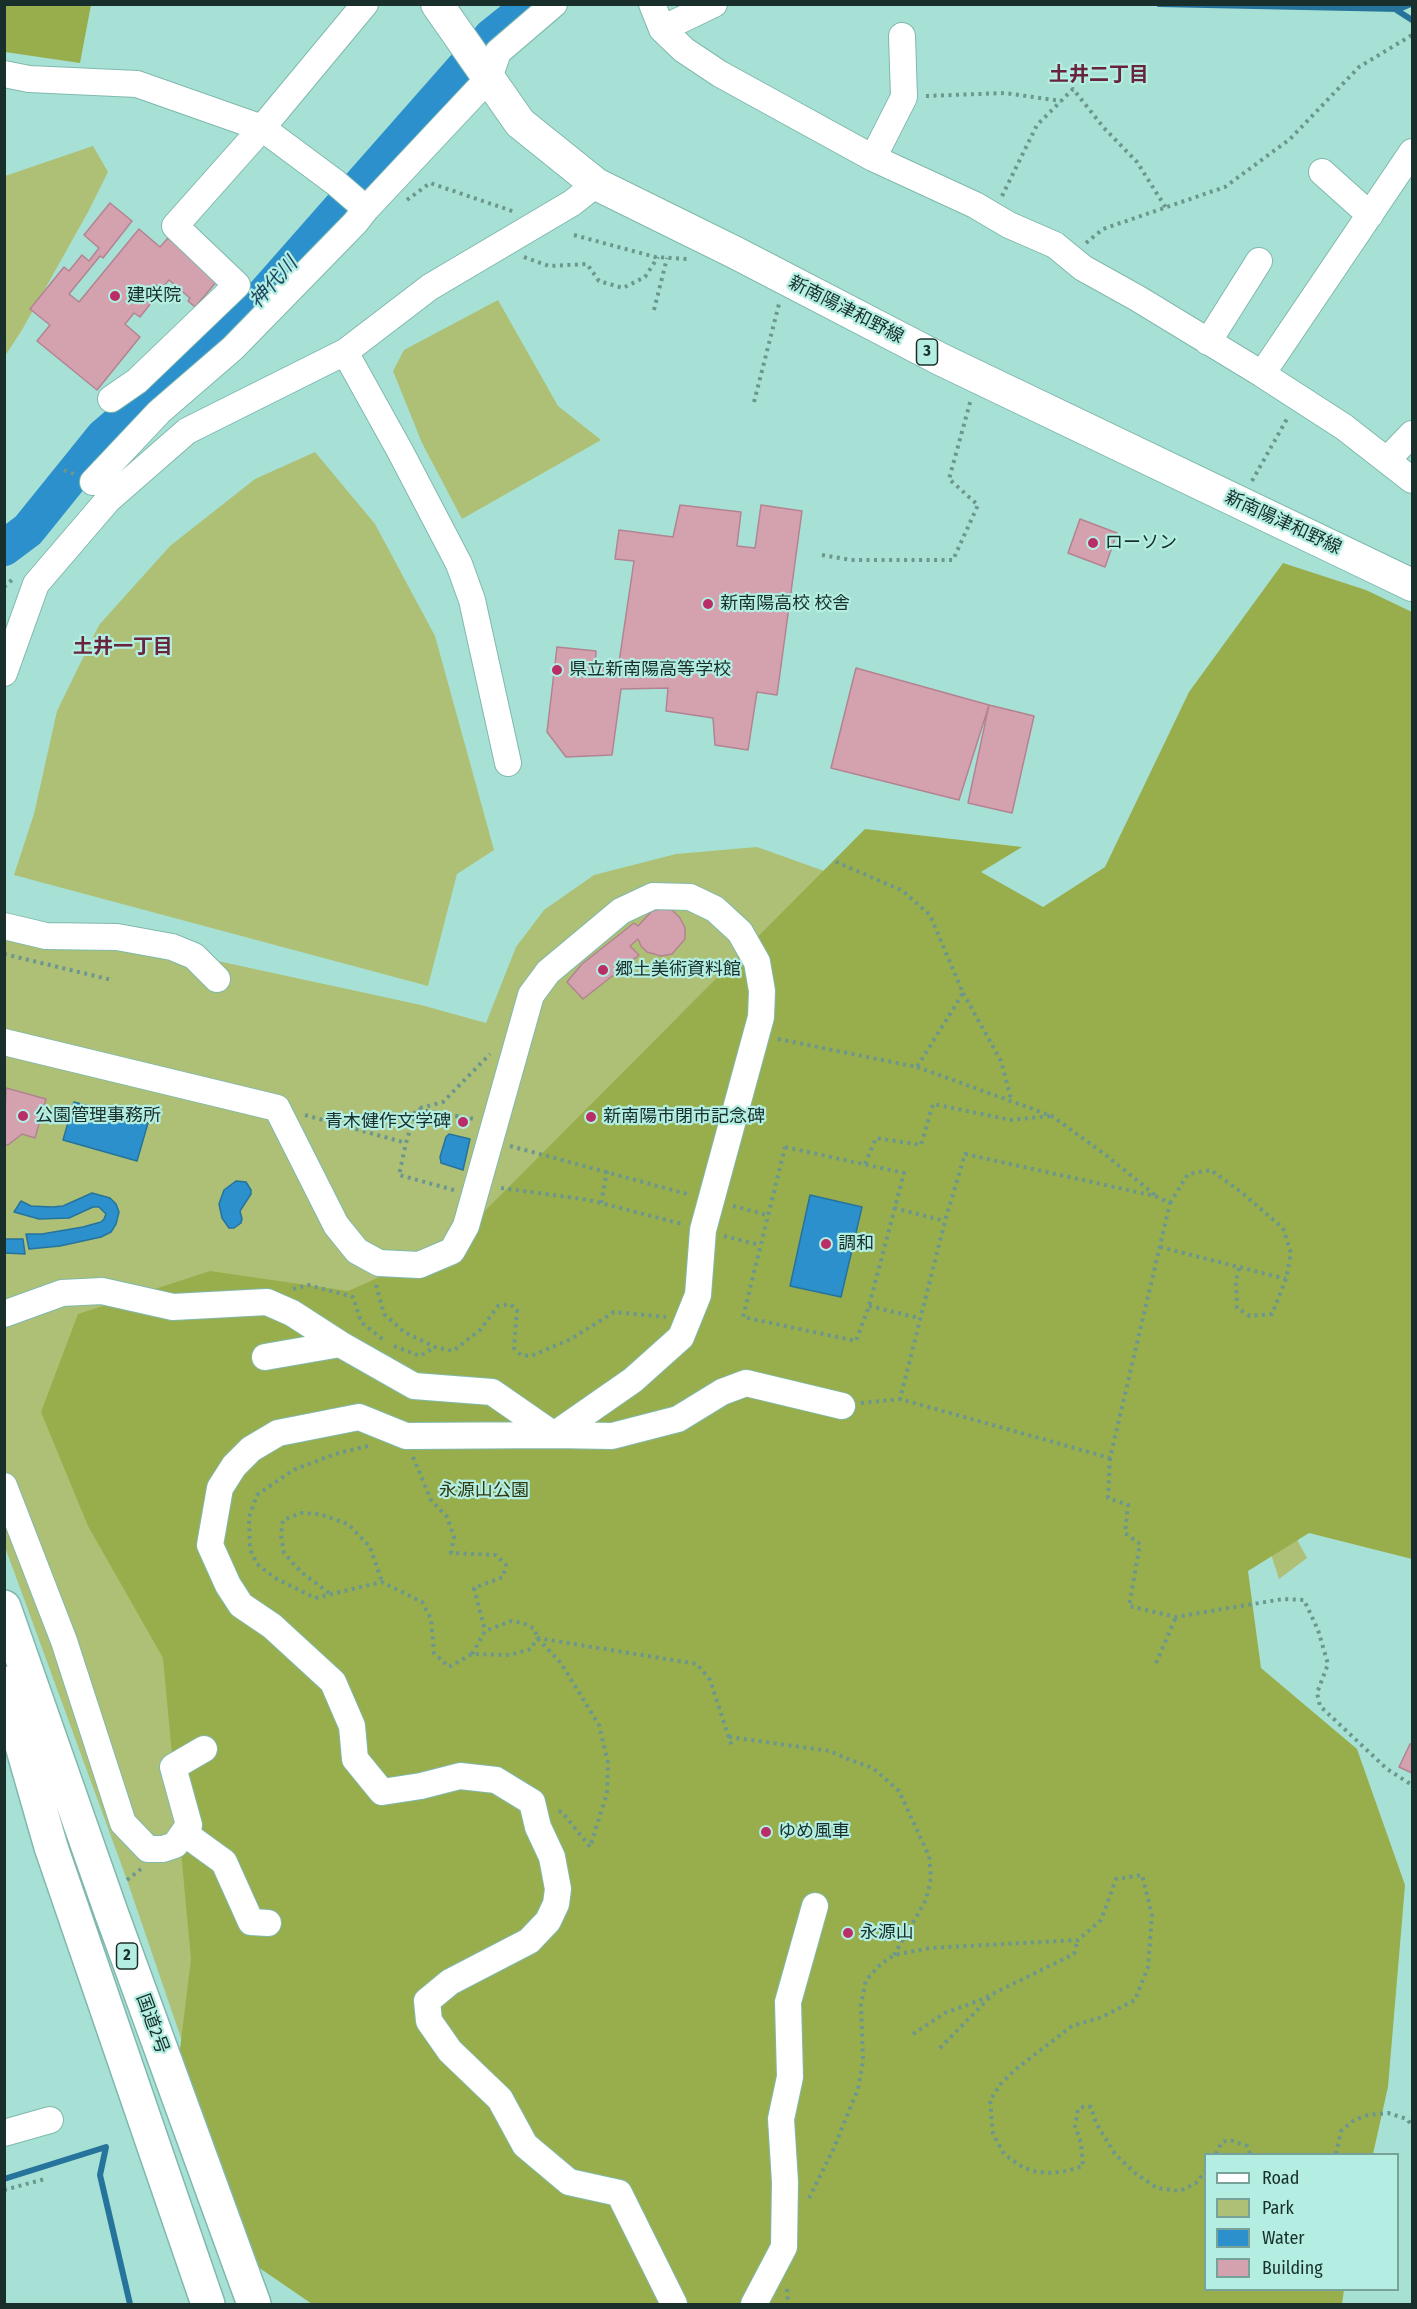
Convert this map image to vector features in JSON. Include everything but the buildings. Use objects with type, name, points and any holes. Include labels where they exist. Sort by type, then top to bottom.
[{"type":"highway","name":"国道2号","points":[[4,1607],[111,1912],[254,2304]]},
{"type":"highway","name":"国道2号","points":[[4,1683],[51,1846],[208,2304]]},
{"type":"main road","name":"新南陽津和野線","points":[[437,4],[520,123],[596,184],[736,252],[940,359],[1413,585]]},
{"type":"street","points":[[159,412],[111,399],[137,381],[237,285],[175,226],[262,128],[365,4]]},
{"type":"street","points":[[93,482],[159,412],[233,348],[355,223],[478,62],[498,52],[554,4]]},
{"type":"street","points":[[652,4],[662,28],[684,50],[720,74],[873,158],[975,204],[992,216],[1056,245],[1083,268],[1262,374],[1344,427],[1413,480]]},
{"type":"street","points":[[662,28],[714,4]]},
{"type":"street","points":[[873,158],[904,97],[902,36]]},
{"type":"street","points":[[4,74],[29,78],[137,84],[262,128],[336,183],[366,209]]},
{"type":"street","points":[[1262,374],[1413,152]]},
{"type":"street","points":[[1322,172],[1370,215]]},
{"type":"street","points":[[4,673],[36,584],[108,500],[187,431],[345,352],[430,287],[572,202],[596,184]]},
{"type":"street","points":[[1208,342],[1259,261]]},
{"type":"street","points":[[345,352],[459,564],[472,600],[508,764]]},
{"type":"street","points":[[1387,460],[1413,434]]},
{"type":"street","points":[[4,1042],[277,1108],[336,1225],[357,1251],[379,1263],[419,1265],[452,1251],[466,1226],[531,995],[548,972],[621,911],[653,896],[690,897],[715,909],[740,932],[757,962],[762,991],[761,1017],[703,1230],[698,1295],[681,1336],[633,1380],[554,1435]]},
{"type":"street","points":[[4,926],[46,936],[117,937],[172,947],[194,956],[216,979]]},
{"type":"street","points":[[4,1314],[62,1293],[102,1291],[173,1307],[267,1302],[292,1313],[340,1344],[414,1386],[492,1392],[554,1435]]},
{"type":"street","points":[[265,1357],[340,1344]]},
{"type":"street","points":[[674,2304],[619,2193],[569,2182],[525,2145],[500,2099],[450,2051],[429,2021],[427,2001],[450,1982],[529,1941],[549,1921],[556,1904],[558,1889],[552,1857],[538,1827],[531,1802],[496,1780],[460,1776],[422,1786],[382,1792],[355,1758],[352,1726],[333,1682],[272,1626],[241,1605],[228,1585],[210,1545],[220,1488],[234,1466],[251,1449],[278,1433],[317,1423],[359,1417],[406,1436],[612,1436],[678,1419],[722,1392],[746,1383],[842,1406]]},
{"type":"street","points":[[4,1486],[64,1641],[123,1823],[148,1849],[163,1849],[175,1845],[189,1825],[173,1767],[204,1749]]},
{"type":"street","points":[[184,1833],[224,1862],[251,1922],[268,1923]]},
{"type":"street","points":[[754,2304],[784,2247],[785,2182],[781,2119],[790,2077],[789,2002],[815,1906]]},
{"type":"street","points":[[4,2133],[50,2120]]},
{"type":"path","points":[[1069,257],[1103,228],[1225,187],[1290,139],[1359,67],[1413,35]]},
{"type":"path","points":[[992,216],[1037,125],[1073,90],[1104,128],[1137,162],[1166,208]]},
{"type":"path","points":[[904,97],[1005,93],[1060,101]]},
{"type":"path","points":[[399,207],[430,183],[516,213]]},
{"type":"path","points":[[574,235],[658,257],[698,259]]},
{"type":"path","points":[[524,256],[549,266],[587,264],[599,281],[623,288],[645,277],[658,257]]},
{"type":"path","points":[[654,310],[668,258]]},
{"type":"path","points":[[754,402],[781,296]]},
{"type":"path","points":[[822,555],[851,560],[953,560],[978,505],[949,479],[972,396]]},
{"type":"path","points":[[1251,484],[1299,398]]},
{"type":"path","points":[[834,861],[903,891],[930,915],[963,993],[1001,1062],[1011,1100]]},
{"type":"path","points":[[4,954],[112,980]]},
{"type":"path","points":[[917,1066],[963,993]]},
{"type":"path","points":[[756,1035],[917,1066],[1052,1116],[1107,1156],[1155,1196]]},
{"type":"path","points":[[416,1109],[443,1102],[491,1053]]},
{"type":"path","points":[[865,1164],[876,1138],[921,1145],[933,1104],[1011,1120],[1052,1116]]},
{"type":"path","points":[[277,1108],[406,1143]]},
{"type":"path","points":[[416,1109],[607,1171],[767,1215]]},
{"type":"path","points":[[416,1109],[399,1175],[475,1195]]},
{"type":"path","points":[[785,1147],[865,1164],[904,1173],[869,1306],[856,1341],[743,1317],[785,1147]]},
{"type":"path","points":[[900,1399],[945,1221],[965,1154],[1155,1196],[1170,1203]]},
{"type":"path","points":[[1239,1268],[1236,1280],[1237,1308],[1250,1316],[1272,1314],[1286,1279],[1291,1253],[1283,1228],[1242,1192],[1211,1170],[1188,1174],[1170,1203],[1110,1458],[1108,1498],[1128,1505],[1125,1533],[1140,1544],[1129,1606],[1176,1617],[1283,1599],[1304,1600],[1318,1630],[1328,1664],[1317,1693],[1320,1706],[1387,1769],[1413,1785]]},
{"type":"path","points":[[601,1203],[607,1171]]},
{"type":"path","points":[[501,1188],[601,1203],[760,1245]]},
{"type":"path","points":[[894,1208],[945,1221]]},
{"type":"path","points":[[1160,1247],[1286,1279]]},
{"type":"path","points":[[370,1258],[384,1314],[404,1332],[435,1347],[453,1351],[480,1330],[498,1306],[510,1304],[517,1310],[514,1348],[520,1355],[531,1356],[572,1339],[614,1312],[688,1321]]},
{"type":"path","points":[[267,1302],[274,1294],[308,1285],[353,1297],[361,1322],[388,1345],[420,1356],[435,1347]]},
{"type":"path","points":[[869,1306],[920,1318]]},
{"type":"path","points":[[842,1406],[900,1399],[1110,1458]]},
{"type":"path","points":[[485,1631],[474,1588],[503,1577],[506,1565],[496,1556],[451,1553],[454,1537],[447,1517],[431,1500],[406,1436],[335,1454],[293,1470],[268,1485],[257,1495],[249,1516],[250,1549],[256,1564],[275,1578],[315,1598],[382,1582],[422,1602],[431,1619],[434,1653],[449,1667],[472,1654],[509,1655],[531,1649],[537,1638]]},
{"type":"path","points":[[329,1594],[300,1572],[284,1553],[281,1535],[283,1520],[301,1513],[319,1514],[348,1524],[370,1547],[382,1582]]},
{"type":"path","points":[[1156,1663],[1176,1617]]},
{"type":"path","points":[[472,1654],[485,1631],[511,1622],[523,1623],[535,1629],[537,1638],[561,1663],[599,1725],[608,1763],[608,1794],[590,1847],[562,1812],[531,1802]]},
{"type":"path","points":[[537,1638],[697,1664],[710,1680],[732,1747]]},
{"type":"path","points":[[729,1737],[830,1751],[873,1768],[899,1791],[929,1856],[930,1878],[926,1900],[894,1956]]},
{"type":"path","points":[[913,2034],[945,2013],[992,1994],[1074,1954],[1078,1940],[1101,1920],[1116,1879],[1142,1875],[1152,1915],[1148,1967],[1135,2000],[1102,2017],[1072,2026],[1002,2082],[990,2100],[993,2133],[1004,2154],[1032,2171],[1058,2172],[1083,2166],[1081,2144],[1075,2126],[1078,2109],[1085,2106],[1091,2107],[1096,2123],[1115,2154],[1135,2173],[1157,2188],[1180,2191],[1196,2183],[1204,2173]]},
{"type":"path","points":[[808,2199],[833,2150],[858,2089],[863,2061],[861,2004],[866,1980],[881,1964],[894,1956],[930,1948],[1078,1940]]},
{"type":"path","points":[[940,2048],[992,1994]]},
{"type":"path","points":[[1336,2153],[1341,2130],[1354,2120],[1368,2115],[1388,2113],[1407,2119],[1413,2126]]},
{"type":"path","points":[[1216,2153],[1222,2142],[1230,2140],[1247,2146],[1250,2153]]},
{"type":"path","points":[[4,2190],[45,2179]]},
{"type":"green space","points":[[4,5],[91,5],[80,63],[5,52]]},
{"type":"green space","points":[[93,146],[108,172],[22,330],[5,356],[5,176]]},
{"type":"green space","points":[[498,300],[558,406],[601,440],[462,519],[422,443],[393,371],[404,350]]},
{"type":"green space","points":[[315,452],[375,524],[435,636],[494,850],[457,874],[428,986],[14,875],[34,814],[57,711],[99,625],[170,546],[255,479]]},
{"type":"green space","name":"永源山公園","points":[[1283,563],[1366,590],[1412,612],[1412,1559],[1309,1533],[1248,1571],[1261,1668],[1357,1749],[1405,1885],[1388,2087],[1373,2153],[1204,2153],[1204,2291],[1344,2291],[1342,2304],[312,2304],[258,2267],[171,2123],[191,1959],[163,1658],[88,1526],[41,1412],[78,1314],[210,1271],[348,1291],[450,1246],[865,829],[1022,847],[981,872],[1043,907],[1105,867],[1189,692]]},
{"type":"green space","name":"永源山公園","points":[[757,847],[872,888],[184,2047],[127,1880],[5,1547],[5,915],[421,1005],[486,1023],[516,947],[544,910],[594,875],[676,854]]},
{"type":"green space","points":[[1267,1484],[1307,1558],[1279,1579],[1268,1545]]},
{"type":"water","points":[[74,1102],[148,1123],[137,1161],[63,1140]]},
{"type":"water","points":[[449,1134],[470,1139],[463,1170],[441,1163],[440,1157]]},
{"type":"water","points":[[236,1181],[246,1182],[251,1194],[240,1211],[241,1223],[234,1228],[229,1228],[222,1218],[219,1204],[224,1190]]},
{"type":"water","points":[[92,1193],[110,1198],[116,1204],[119,1212],[111,1232],[101,1237],[60,1246],[29,1249],[26,1234],[42,1234],[83,1227],[101,1222],[106,1214],[99,1207],[93,1207],[69,1218],[39,1219],[14,1212],[21,1201],[31,1206],[63,1206]]},
{"type":"water","points":[[810,1195],[862,1207],[841,1297],[790,1286]]},
{"type":"water","points":[[4,1239],[23,1239],[25,1254],[5,1253]]},
{"type":"waterway","name":"神代川","points":[[4,548],[28,530],[103,437],[249,312],[492,36],[532,4]]},
{"type":"waterway","points":[[1159,4],[1399,9],[1411,4]]},
{"type":"waterway","points":[[1395,9],[1412,20]]},
{"type":"waterway","points":[[4,2179],[106,2147],[100,2175],[130,2304]]},
{"type":"place","name":"建咲院","points":[[115,296]]},
{"type":"place","name":"ローソン","points":[[1093,543]]},
{"type":"place","name":"新南陽高校 校舎","points":[[708,604]]},
{"type":"place","name":"県立新南陽高等学校","points":[[557,670]]},
{"type":"place","name":"郷土美術資料館","points":[[603,970]]},
{"type":"place","name":"公園管理事務所","points":[[23,1116]]},
{"type":"place","name":"新南陽市閉市記念碑","points":[[591,1117]]},
{"type":"place","name":"青木健作文学碑","points":[[463,1122]]},
{"type":"place","name":"調和","points":[[826,1244]]},
{"type":"place","name":"ゆめ風車","points":[[766,1832]]},
{"type":"place","name":"永源山","points":[[848,1933]]},
{"type":"district","name":"土井二丁目","points":[[1099,75]]},
{"type":"district","name":"土井一丁目","points":[[123,647]]}]
